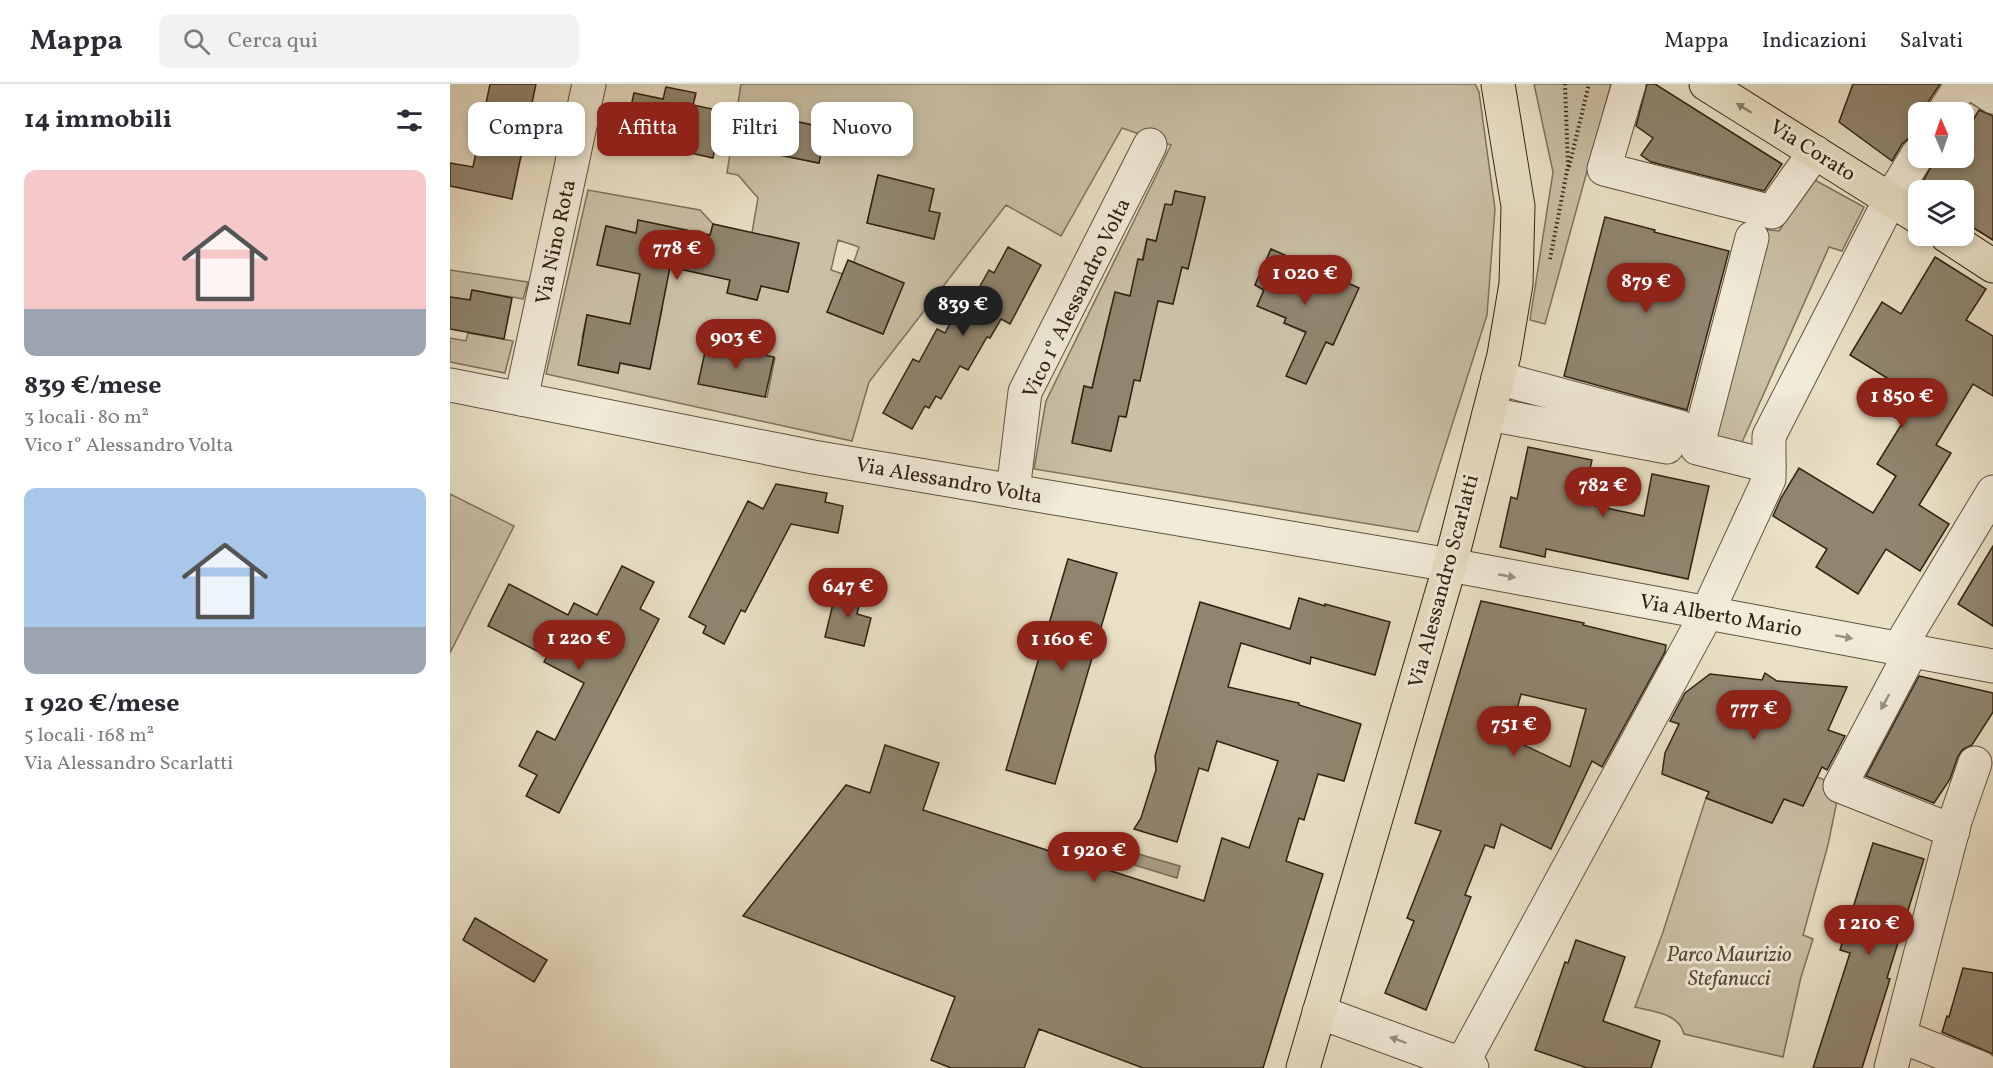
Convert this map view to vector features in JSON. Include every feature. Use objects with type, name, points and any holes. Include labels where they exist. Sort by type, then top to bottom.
[{"type":"main road","name":"Via Alessandro Scarlatti","points":[[1303,1068],[1450,565],[1498,378],[1516,284],[1518,206],[1498,84]]},
{"type":"main road","name":"Via Corato","points":[[1706,84],[1908,210]]},
{"type":"main road","points":[[1962,246],[1993,266]]},
{"type":"street","name":"Via Nino Rota","points":[[521,399],[589,84]]},
{"type":"street","points":[[1629,84],[1604,169],[1772,212],[1815,152]]},
{"type":"street","points":[[1950,102],[1962,84]]},
{"type":"street","points":[[1973,84],[1993,97]]},
{"type":"street","name":"Vico 1° Alessandro Volta","points":[[1012,491],[1025,392],[1150,145]]},
{"type":"street","points":[[1319,1012],[1366,1015],[1467,1066],[1707,613],[1769,479],[1769,436],[1891,198],[1909,168]]},
{"type":"street","points":[[1752,238],[1697,448],[1769,466]]},
{"type":"street","points":[[1489,414],[1674,437],[1498,378]]},
{"type":"street","name":"Via Alessandro Volta","points":[[450,385],[813,458],[1450,565]]},
{"type":"street","points":[[1953,831],[1840,786],[1906,649],[1993,492]]},
{"type":"street","name":"Via Alberto Mario","points":[[1450,565],[1993,666]]},
{"type":"street","points":[[1892,1068],[1953,831],[1976,763]]},
{"type":"street","points":[[1900,1036],[1981,1068]]},
{"type":"path","points":[[1548,266],[1568,166],[1565,84]]},
{"type":"path","points":[[1568,166],[1570,167],[1589,84]]},
{"type":"green space","points":[[741,84],[1475,84],[1479,92],[1495,209],[1487,315],[1418,532],[1034,469],[1046,401],[1171,145],[1122,128],[1061,236],[1006,205],[869,382],[852,441],[546,374],[588,190],[700,210],[713,224],[702,274],[730,280],[727,293],[757,300],[761,286],[788,292],[799,243],[769,236],[766,248],[750,244],[758,198],[738,175],[727,173],[730,156],[784,156],[819,163],[820,156],[913,156],[913,102],[811,102],[811,124],[799,122],[799,102],[738,102]],"holes":[[[878,175],[934,189],[929,211],[940,214],[934,239],[867,223]],[[1176,191],[1205,198],[1188,268],[1182,267],[1157,300],[1140,381],[1134,380],[1126,417],[1119,416],[1110,451],[1072,442],[1084,386],[1092,388],[1100,352],[1106,353],[1105,332],[1115,293],[1133,296],[1147,239],[1156,241]],[[639,221],[627,271],[597,265],[606,226],[636,233]],[[838,240],[859,247],[849,276],[831,270]],[[1271,249],[1358,288],[1333,345],[1284,323],[1286,318],[1257,306],[1264,290],[1255,285]],[[904,283],[883,334],[827,312]],[[634,303],[662,309],[650,369],[620,363],[618,373],[579,365],[587,315],[630,324]],[[707,344],[775,358],[767,397],[699,384]]]},
{"type":"green space","points":[[1534,84],[1611,84],[1545,324],[1530,320],[1553,172]]},
{"type":"green space","points":[[1813,179],[1864,207],[1842,251],[1829,247],[1740,447],[1711,441],[1761,229],[1779,231]]},
{"type":"green space","points":[[450,270],[528,282],[523,299],[472,290],[470,300],[450,297]]},
{"type":"green space","points":[[468,333],[513,341],[505,373],[450,362],[450,338],[466,341]]},
{"type":"green space","points":[[450,494],[514,526],[450,653]]},
{"type":"green space","name":"Parco Maurizio Stefanucci","points":[[1817,777],[1840,786],[1828,845],[1803,935],[1813,939],[1801,977],[1783,1057],[1684,1034],[1677,1022],[1664,1014],[1635,1007],[1662,935],[1706,798],[1772,823],[1784,799],[1803,805]]},
{"type":"shaded area","points":[[1135,853],[1180,866],[1177,878],[1131,864]]},
{"type":"building","points":[[490,84],[536,84],[532,102],[486,102]]},
{"type":"building","points":[[1647,84],[1655,84],[1782,164],[1764,191],[1651,162],[1641,155],[1653,138],[1636,126]]},
{"type":"building","points":[[1853,84],[1940,84],[1928,102],[1908,102],[1908,139],[1902,144],[1892,161],[1839,122]]},
{"type":"building","points":[[666,87],[696,93],[694,102],[632,102],[634,93],[663,99]]},
{"type":"building","points":[[699,106],[711,109],[711,156],[713,158],[699,155]]},
{"type":"building","points":[[1979,110],[1993,116],[1993,240],[1974,228],[1974,180],[1924,180],[1930,168],[1974,168],[1974,119]]},
{"type":"building","points":[[799,122],[811,125],[811,156],[820,156],[819,163],[784,156],[799,156]]},
{"type":"building","points":[[475,156],[521,156],[512,199],[450,186],[450,163],[473,167]]},
{"type":"building","points":[[878,175],[934,189],[929,211],[940,213],[934,239],[867,223]]},
{"type":"building","points":[[1175,191],[1205,197],[1188,269],[1182,267],[1173,304],[1158,301],[1140,381],[1134,380],[1126,417],[1119,416],[1111,451],[1072,443],[1084,386],[1092,388],[1115,292],[1130,296],[1138,259],[1143,260],[1147,239],[1156,241],[1165,204],[1172,205]]},
{"type":"building","points":[[1605,217],[1729,251],[1687,410],[1564,376]]},
{"type":"building","points":[[638,220],[710,235],[713,224],[799,243],[788,292],[761,286],[757,300],[727,293],[730,280],[670,267],[650,369],[620,363],[618,373],[578,365],[587,315],[630,324],[640,274],[597,265],[606,226],[636,233]]},
{"type":"building","points":[[1008,247],[1041,265],[1010,324],[1001,319],[990,338],[987,337],[968,370],[960,366],[941,399],[936,396],[929,408],[925,406],[912,429],[883,413],[913,359],[919,362],[937,329],[945,333],[963,299],[970,304],[989,270],[994,273]]},
{"type":"building","points":[[1271,249],[1359,288],[1333,345],[1326,342],[1306,384],[1286,376],[1306,332],[1284,323],[1286,318],[1257,306],[1264,290],[1255,285]]},
{"type":"building","points":[[1935,257],[1986,289],[1966,320],[1993,336],[1993,396],[1973,384],[1936,445],[1951,453],[1919,505],[1949,524],[1920,571],[1886,549],[1858,594],[1816,567],[1827,549],[1773,516],[1799,468],[1873,513],[1896,476],[1877,464],[1903,422],[1884,411],[1900,386],[1850,355],[1882,302],[1901,314]]},
{"type":"building","points":[[848,260],[904,283],[883,334],[827,312]]},
{"type":"building","points":[[472,290],[512,298],[504,339],[450,329],[450,297],[470,300]]},
{"type":"building","points":[[707,343],[774,357],[765,397],[698,384]]},
{"type":"building","points":[[1528,447],[1592,460],[1582,503],[1644,516],[1652,474],[1709,486],[1688,579],[1546,549],[1545,557],[1500,547],[1511,497],[1517,499]]},
{"type":"building","points":[[776,484],[827,493],[825,502],[843,506],[838,533],[791,524],[745,612],[741,610],[724,644],[703,633],[706,626],[689,617],[748,501],[763,509]]},
{"type":"building","points":[[1993,546],[1993,626],[1958,604]]},
{"type":"building","points":[[1068,559],[1117,573],[1055,784],[1006,770]]},
{"type":"building","points":[[622,566],[654,582],[640,609],[659,619],[559,813],[526,796],[537,775],[519,766],[537,731],[555,740],[584,683],[544,662],[547,656],[488,626],[509,584],[568,615],[574,603],[597,615]]},
{"type":"building","points":[[837,587],[862,593],[857,614],[871,618],[864,646],[825,637]]},
{"type":"building","points":[[1299,598],[1390,622],[1375,675],[1311,657],[1310,664],[1241,643],[1228,687],[1299,703],[1299,705],[1361,724],[1344,781],[1318,774],[1304,820],[1299,818],[1286,861],[1323,874],[1263,1068],[1143,1068],[1039,1029],[1024,1068],[951,1068],[931,1060],[955,997],[743,916],[846,785],[870,793],[885,745],[939,763],[923,810],[1204,901],[1222,838],[1249,848],[1278,761],[1217,741],[1208,771],[1199,768],[1177,842],[1134,829],[1141,818],[1156,770],[1155,756],[1200,602],[1290,629]]},
{"type":"building","points":[[1481,601],[1584,623],[1583,625],[1666,645],[1665,652],[1602,767],[1592,761],[1551,849],[1501,824],[1494,848],[1485,845],[1465,895],[1471,897],[1426,1010],[1385,993],[1414,921],[1407,918],[1441,831],[1415,823]],"holes":[[[1521,694],[1586,709],[1570,767],[1509,740]]]},
{"type":"building","points":[[1765,673],[1777,681],[1847,687],[1828,730],[1845,736],[1827,770],[1822,767],[1803,806],[1784,799],[1772,823],[1706,798],[1709,792],[1662,774],[1665,753],[1679,724],[1670,721],[1685,693],[1710,674],[1762,680]]},
{"type":"building","points":[[1919,676],[1993,693],[1993,712],[1972,745],[1963,749],[1958,756],[1950,779],[1934,803],[1866,776]]},
{"type":"building","points":[[1873,843],[1924,859],[1862,1068],[1813,1068],[1850,953],[1840,950]]},
{"type":"building","points":[[475,918],[547,960],[534,982],[463,940]]},
{"type":"building","points":[[1576,940],[1625,957],[1603,1021],[1660,1041],[1651,1068],[1587,1068],[1535,1050],[1565,962],[1568,963]]},
{"type":"building","points":[[1963,968],[1993,973],[1993,1054],[1942,1032],[1947,1016],[1949,1017]]}]
